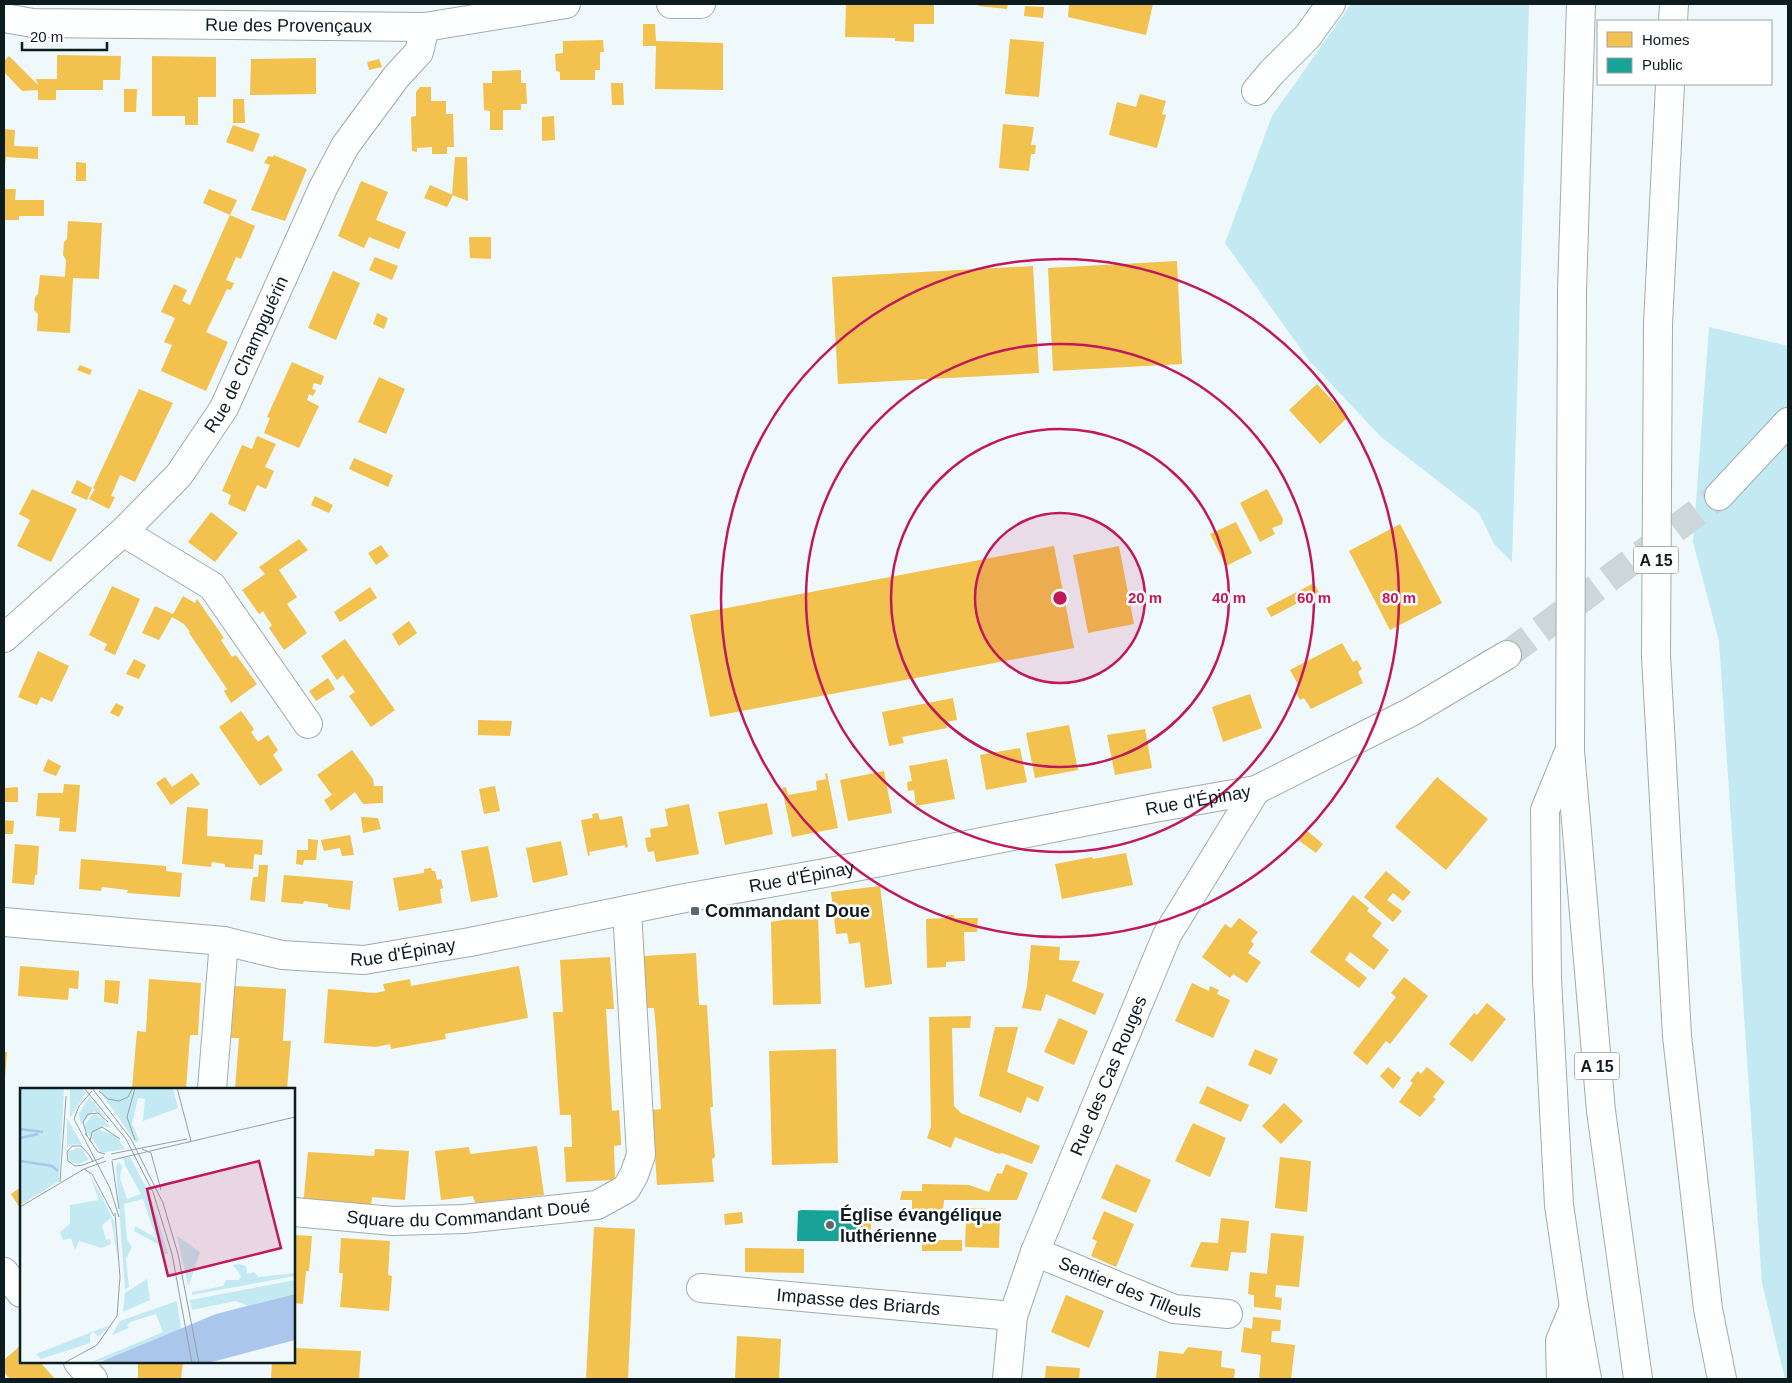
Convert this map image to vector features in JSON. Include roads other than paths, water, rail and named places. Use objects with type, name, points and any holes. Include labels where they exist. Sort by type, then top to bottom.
[{"type":"main road","name":"Rue des Provençaux","points":[[4,18],[33,23],[425,27],[566,4]]},
{"type":"main road","points":[[671,4],[701,4]]},
{"type":"main road","points":[[1256,92],[1272,72],[1307,37],[1331,4]]},
{"type":"main road","name":"A 15","points":[[1581,4],[1572,292],[1570,751],[1601,1111],[1638,1379]]},
{"type":"main road","points":[[1673,20],[1674,4]]},
{"type":"main road","name":"Rue de Champguérin","points":[[4,638],[123,532],[179,475],[224,408],[323,188],[344,146],[396,76],[419,52],[425,27]]},
{"type":"main road","name":"A 15","points":[[1670,85],[1658,324],[1656,656],[1677,1036],[1708,1309],[1722,1379]]},
{"type":"main road","points":[[1719,496],[1788,422]]},
{"type":"main road","points":[[123,532],[212,586],[308,724]]},
{"type":"main road","name":"Rue d'Épinay","points":[[4,922],[224,941],[282,955],[364,960],[470,942],[1154,808],[1256,790],[1410,712],[1507,655]]},
{"type":"main road","points":[[1570,751],[1545,810],[1547,979],[1559,1205],[1587,1379]]},
{"type":"main road","name":"Rue des Cas Rouges","points":[[1007,1379],[1013,1316],[1035,1252],[1167,936],[1256,790]]},
{"type":"main road","name":"Square du Commandant Doué","points":[[295,1212],[392,1221],[464,1219],[596,1205],[626,1189],[634,1175],[641,1155],[627,910]]},
{"type":"main road","points":[[212,1088],[224,941]]},
{"type":"main road","name":"Sentier des Tilleuls","points":[[1035,1252],[1174,1309],[1228,1314]]},
{"type":"main road","points":[[4,1272],[20,1292]]},
{"type":"main road","name":"Impasse des Briards","points":[[701,1288],[1013,1316]]},
{"type":"main road","points":[[1561,1379],[1560,1341],[1574,1307]]},
{"type":"main road","points":[[79,1363],[93,1379]]},
{"type":"tunnel","points":[[1507,655],[1719,496]]},
{"type":"place","name":"Commandant Doue","points":[[695,911]]},
{"type":"place","name":"Église évangélique luthérienne","points":[[830,1225]]}]
